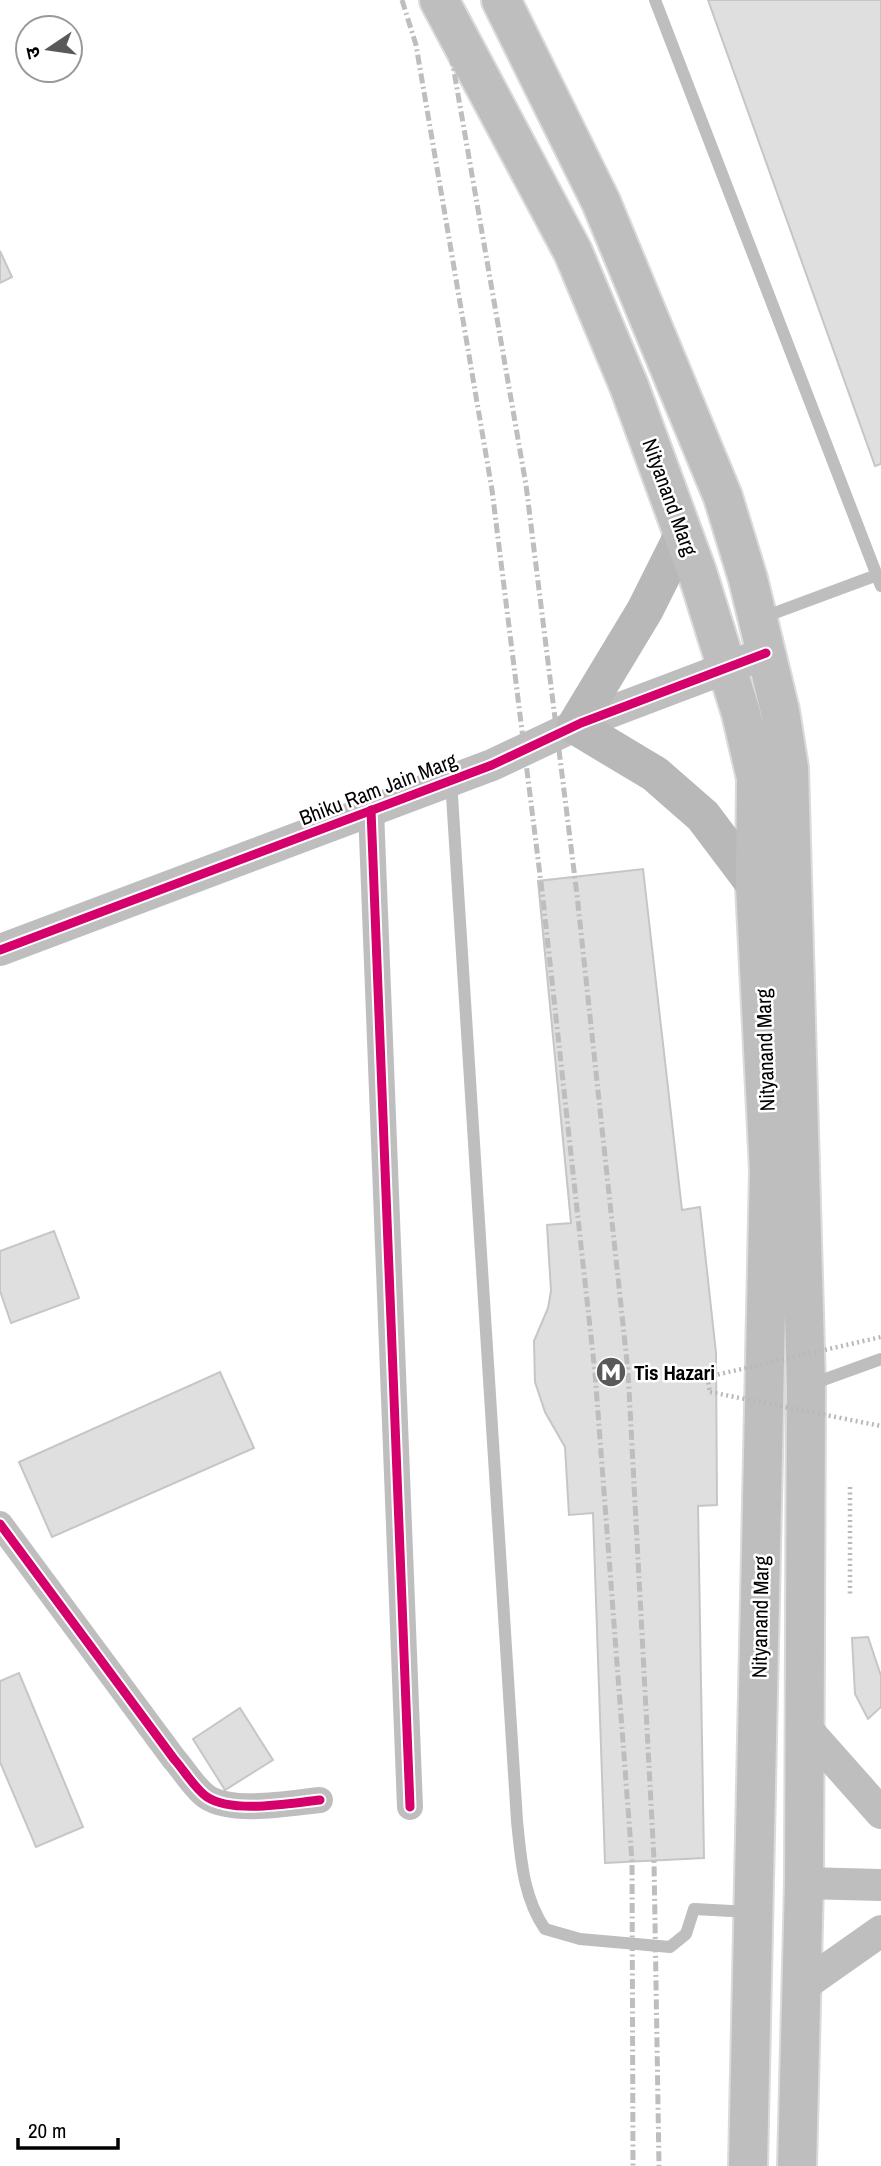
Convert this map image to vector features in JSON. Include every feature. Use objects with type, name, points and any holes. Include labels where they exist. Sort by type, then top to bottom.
[{"type":"main road","name":"Nityanand Marg","points":[[439,0],[573,252],[629,386],[684,534],[727,667],[756,778],[755,885],[769,1170],[748,2166]]},
{"type":"main road","name":"Nityanand Marg","points":[[506,10],[601,202],[723,497],[780,710],[792,796],[806,1386],[804,1882],[797,2166]]},
{"type":"main road","points":[[463,44],[506,10]]},
{"type":"main road","points":[[684,534],[645,610],[575,726],[655,774],[703,816],[755,885]]},
{"type":"street","name":"Bhiku Ram Jain Marg","points":[[0,950],[492,765],[575,726],[727,667],[762,636]]},
{"type":"street","points":[[371,810],[410,1807]]},
{"type":"street","points":[[0,1524],[174,1759],[206,1797],[229,1804],[266,1805],[320,1800]]},
{"type":"street","points":[[803,1725],[881,1813]]},
{"type":"street","points":[[804,1882],[881,1885]]},
{"type":"street","points":[[800,1988],[881,1931]]},
{"type":"lane","points":[[655,0],[879,580],[762,636]]},
{"type":"lane","points":[[451,780],[517,1821],[522,1868],[532,1911],[545,1930],[580,1939],[670,1947],[686,1934],[694,1909],[753,1912]]},
{"type":"lane","points":[[806,1386],[881,1359]]},
{"type":"path","points":[[881,1337],[707,1377],[710,1392],[881,1426]]},
{"type":"path","points":[[850,1487],[850,1597]]},
{"type":"building","points":[[708,0],[881,0],[881,464],[875,466]]},
{"type":"building","points":[[0,251],[12,277],[0,283]]},
{"type":"building","points":[[643,869],[682,1210],[700,1207],[716,1353],[717,1505],[698,1506],[704,1858],[605,1863],[593,1513],[569,1515],[565,1447],[545,1412],[535,1382],[534,1341],[548,1308],[551,1291],[547,1225],[571,1223],[538,881]]},
{"type":"building","points":[[54,1231],[79,1298],[11,1323],[0,1291],[0,1251]]},
{"type":"building","points":[[220,1372],[254,1448],[52,1537],[19,1462]]},
{"type":"building","points":[[868,1637],[881,1676],[881,1707],[868,1719],[855,1694],[852,1638]]},
{"type":"building","points":[[19,1673],[83,1827],[36,1847],[0,1762],[0,1681]]},
{"type":"building","points":[[240,1708],[273,1760],[225,1790],[193,1739]]},
{"type":"railway","points":[[402,0],[416,45],[492,490],[543,899],[595,1373],[632,1861],[633,2166]]},
{"type":"railway","points":[[438,0],[448,37],[526,485],[577,895],[628,1371],[654,1860],[659,2166]]},
{"type":"cycle path","points":[[0,950],[492,765],[581,723],[766,653]]},
{"type":"cycle path","points":[[371,810],[410,1807]]},
{"type":"cycle path","points":[[0,1524],[174,1759],[203,1794],[218,1802],[246,1806],[320,1800]]},
{"type":"place","name":"Tis Hazari","points":[[611,1372]]}]
